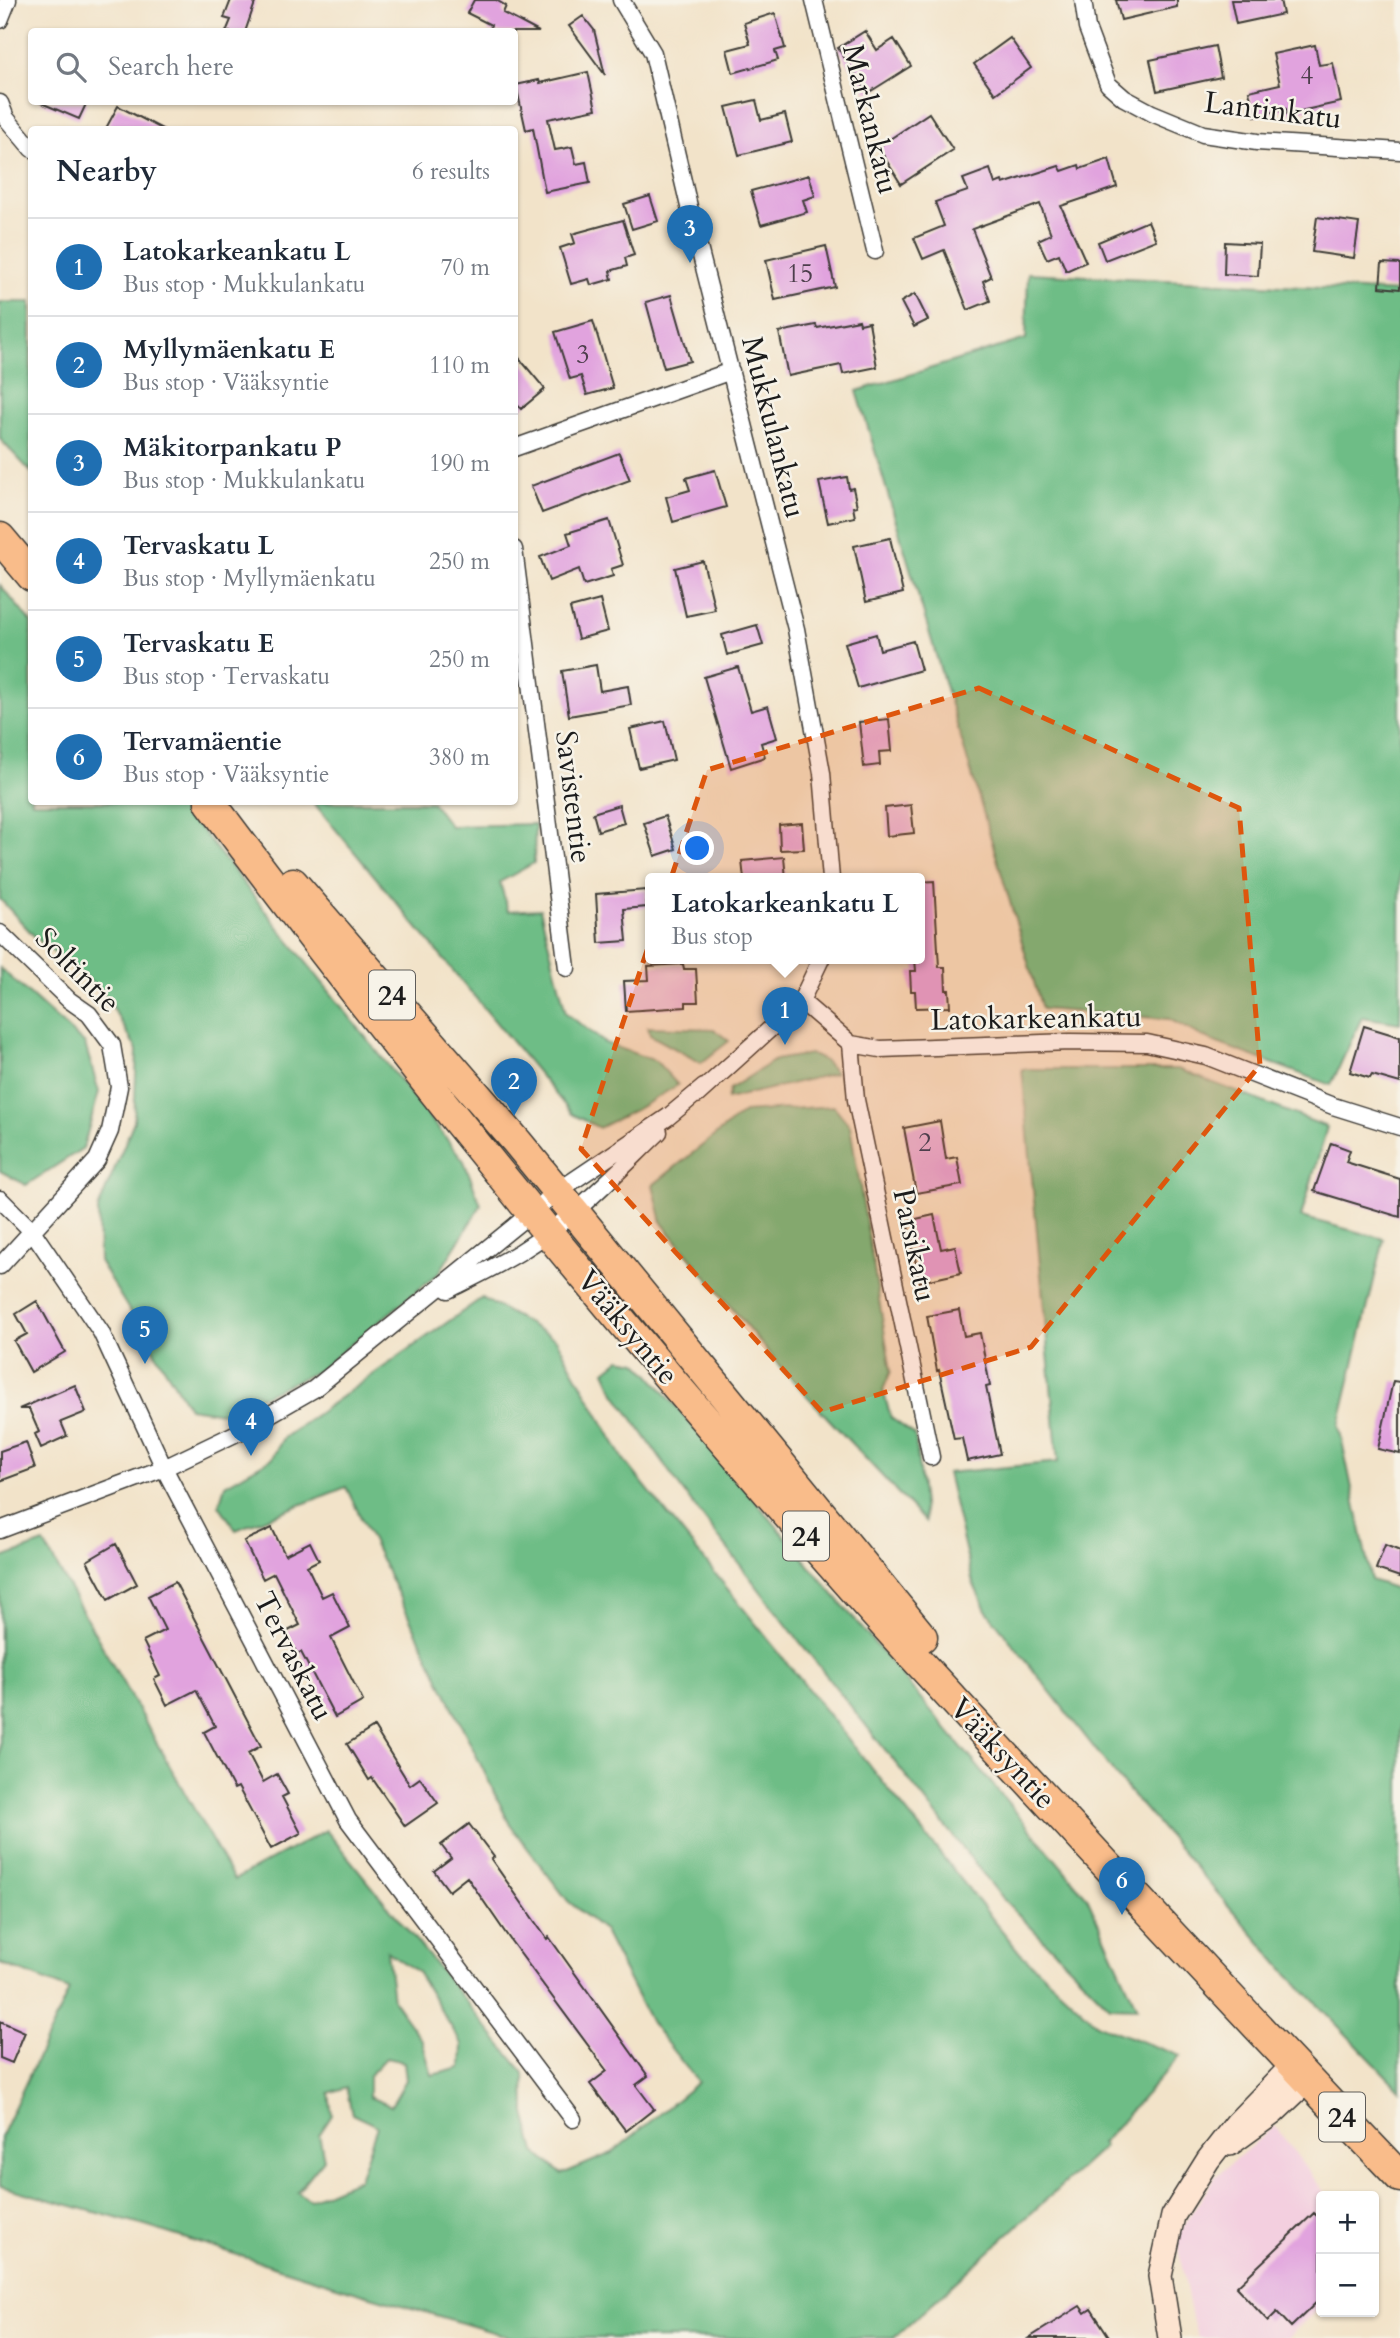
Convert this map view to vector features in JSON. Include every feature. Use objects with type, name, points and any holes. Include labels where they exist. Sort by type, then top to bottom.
[{"type":"highway","points":[[0,538],[28,571]]},
{"type":"highway","name":"Vääksyntie","points":[[212,805],[373,1015],[656,1362],[837,1572],[1295,2067]]},
{"type":"highway","name":"Vääksyntie","points":[[225,805],[431,1040],[566,1201],[928,1644],[1074,1830]]},
{"type":"highway","name":"24","points":[[1295,2067],[1400,2177]]},
{"type":"street","points":[[0,20],[8,0]]},
{"type":"street","name":"Mukkulankatu","points":[[621,0],[653,53],[694,228],[796,629],[812,704],[822,773],[830,873]]},
{"type":"street","name":"Markankatu","points":[[814,0],[875,251]]},
{"type":"street","name":"Lantinkatu","points":[[1083,0],[1087,28],[1108,84],[1124,98],[1152,113],[1203,134],[1256,142],[1400,151]]},
{"type":"street","points":[[0,103],[6,118],[28,144]]},
{"type":"street","points":[[518,447],[731,371]]},
{"type":"street","name":"Savistentie","points":[[518,581],[567,968]]},
{"type":"street","name":"Soltintie","points":[[0,933],[69,1000],[89,1014],[112,1045],[119,1087],[110,1131],[97,1160],[0,1266]]},
{"type":"street","points":[[0,1530],[164,1468],[242,1431],[314,1389],[398,1321],[541,1222],[704,1087],[802,1001],[819,964]]},
{"type":"street","points":[[802,1001],[851,1044]]},
{"type":"street","name":"Latokarkeankatu","points":[[851,1044],[880,1049],[1070,1042],[1147,1043],[1206,1056],[1320,1101],[1400,1127]]},
{"type":"street","name":"Parsikatu","points":[[851,1044],[856,1100],[931,1457]]},
{"type":"street","points":[[398,1321],[447,1290],[521,1251],[541,1222],[566,1201],[608,1181],[704,1087]]},
{"type":"street","name":"Tervaskatu","points":[[0,1199],[33,1232],[101,1332],[164,1468],[348,1820],[573,2119]]},
{"type":"street","points":[[1170,2338],[1160,2276],[1173,2216],[1236,2124],[1295,2067]]},
{"type":"highlighted area","points":[[979,688],[1239,808],[1260,1065],[1031,1347],[822,1412],[581,1149],[707,770]]},
{"type":"shaded area","points":[[1275,2126],[1323,2191],[1316,2191],[1316,2311],[1287,2338],[1198,2338],[1176,2238],[1215,2177]]},
{"type":"green space","points":[[1028,273],[1400,292],[1400,1023],[1362,1017],[1331,1085],[1209,1040],[1169,1019],[1042,1009],[857,391],[1026,339]]},
{"type":"green space","points":[[0,302],[28,302],[28,469],[0,439]]},
{"type":"green space","points":[[0,585],[28,618],[28,805],[181,805],[464,1161],[481,1205],[439,1273],[318,1371],[224,1413],[189,1408],[99,1261],[98,1209],[134,1121],[137,1050],[105,994],[35,937],[0,899]]},
{"type":"green space","points":[[315,805],[434,805],[450,826],[535,824],[534,863],[500,882],[508,911],[540,909],[566,1013],[605,1043],[656,1061],[678,1085],[599,1128],[572,1114]]},
{"type":"green space","points":[[0,968],[85,1044],[99,1092],[83,1148],[26,1185],[0,1171]]},
{"type":"green space","points":[[648,1027],[714,1029],[729,1041],[701,1063],[650,1035]]},
{"type":"green space","points":[[810,1054],[825,1061],[836,1073],[727,1099],[730,1089],[775,1060]]},
{"type":"green space","points":[[1022,1069],[1178,1069],[1327,1127],[1301,1217],[1384,1239],[1339,1426],[1371,1580],[1400,1590],[1400,2090],[1285,1971],[1118,1778],[986,1610],[973,1583],[947,1473],[1058,1462]]},
{"type":"green space","points":[[834,1106],[850,1126],[891,1371],[883,1390],[891,1418],[915,1435],[925,1522],[782,1369],[662,1223],[653,1185],[744,1112]]},
{"type":"green space","points":[[482,1298],[556,1339],[624,1460],[1020,1953],[1098,2025],[1180,2056],[1101,2144],[1104,2147],[894,2338],[513,2338],[145,2226],[0,2186],[0,2138],[69,1990],[0,1963],[0,1559],[44,1543],[234,1880],[326,1830],[524,2073],[525,2113],[535,2152],[562,2174],[612,2153],[698,2082],[651,2023],[603,1930],[568,1901],[510,1825],[346,1487],[236,1530],[219,1505],[225,1485],[272,1458],[283,1438]],"holes":[[[387,1951],[417,1972],[462,2044],[461,2068],[432,2075],[422,2041],[393,2000]],[[386,2058],[404,2062],[406,2080],[391,2106],[369,2097],[369,2076]],[[346,2087],[352,2114],[377,2126],[359,2179],[310,2200],[297,2192],[324,2159],[319,2135],[332,2115],[329,2093]]]},
{"type":"green space","points":[[620,1359],[637,1362],[650,1375],[1087,1897],[1137,2008],[1110,2007],[1003,1899],[682,1490],[615,1393],[605,1371]]},
{"type":"building","points":[[231,0],[256,0],[246,28],[228,28],[231,20],[224,18]]},
{"type":"building","points":[[474,0],[496,0],[506,6],[503,13],[539,32],[518,32],[518,28],[490,28],[491,25],[467,13]]},
{"type":"building","points":[[1116,0],[1177,0],[1177,7],[1121,20]]},
{"type":"building","points":[[1231,0],[1280,0],[1283,14],[1236,24]]},
{"type":"building","points":[[775,13],[785,48],[775,51],[778,60],[733,73],[727,50],[750,44],[744,23]]},
{"type":"building","points":[[583,16],[594,30],[605,75],[569,26]]},
{"type":"building","points":[[865,31],[877,50],[894,39],[911,66],[868,93],[838,48]]},
{"type":"building","points":[[1010,38],[1031,68],[995,94],[974,64]]},
{"type":"building","points":[[1315,45],[1319,65],[1333,63],[1341,102],[1287,114],[1286,109],[1255,116],[1249,91],[1280,84],[1273,54]]},
{"type":"building","points":[[1215,46],[1221,77],[1157,91],[1150,60]]},
{"type":"building","points":[[588,72],[596,109],[548,119],[555,150],[572,147],[576,164],[586,162],[590,183],[545,192],[533,128],[526,130],[518,94],[518,85],[539,80],[540,83]]},
{"type":"building","points":[[756,100],[761,120],[785,114],[792,142],[739,155],[726,107]]},
{"type":"building","points":[[46,105],[86,105],[79,119]]},
{"type":"building","points":[[118,106],[156,126],[107,126]]},
{"type":"building","points":[[929,113],[953,150],[901,184],[878,147]]},
{"type":"building","points":[[1109,159],[1117,187],[1061,206],[1086,262],[1066,271],[1059,254],[1047,259],[1038,240],[1051,234],[1040,204],[972,229],[991,277],[983,281],[990,301],[968,310],[944,250],[923,259],[914,238],[944,226],[935,202],[968,191],[963,179],[990,169],[995,184],[1002,181],[1003,184],[1059,166],[1062,171],[1079,165],[1080,169]]},
{"type":"building","points":[[809,175],[815,196],[803,200],[807,212],[761,225],[751,191]]},
{"type":"building","points":[[650,196],[658,221],[632,229],[624,204]]},
{"type":"building","points":[[1317,217],[1359,223],[1354,258],[1312,252]]},
{"type":"building","points":[[623,220],[634,255],[625,258],[627,266],[610,271],[612,279],[591,285],[589,279],[571,284],[560,248],[575,243],[572,234]]},
{"type":"building","points":[[1148,221],[1156,240],[1105,260],[1098,242]]},
{"type":"building","points":[[1225,242],[1260,244],[1258,276],[1224,274]]},
{"type":"building","points":[[826,246],[835,287],[775,300],[766,260]]},
{"type":"building","points":[[1382,263],[1400,264],[1400,289],[1380,287]]},
{"type":"building","points":[[915,294],[928,320],[914,327],[901,302]]},
{"type":"building","points":[[671,295],[690,361],[664,368],[646,302]]},
{"type":"building","points":[[859,320],[860,324],[869,322],[877,367],[843,374],[841,365],[788,376],[779,332]]},
{"type":"building","points":[[593,321],[613,388],[587,395],[581,376],[570,379],[555,332]]},
{"type":"building","points":[[518,357],[545,389],[521,409],[518,406]]},
{"type":"building","points":[[619,453],[630,480],[542,513],[531,486]]},
{"type":"building","points":[[715,470],[726,507],[673,522],[666,497],[690,490],[686,478]]},
{"type":"building","points":[[847,477],[857,506],[853,507],[855,517],[828,523],[819,482]]},
{"type":"building","points":[[609,520],[623,565],[611,569],[613,576],[584,585],[579,569],[549,581],[540,557],[571,545],[567,533]]},
{"type":"building","points":[[890,538],[903,593],[866,602],[854,546]]},
{"type":"building","points":[[703,561],[715,610],[686,616],[675,568]]},
{"type":"building","points":[[600,600],[608,631],[578,639],[570,608]]},
{"type":"building","points":[[757,625],[763,645],[727,655],[722,635]]},
{"type":"building","points":[[876,634],[880,650],[913,641],[921,670],[858,688],[845,643]]},
{"type":"building","points":[[596,665],[600,691],[628,686],[631,705],[569,716],[562,671]]},
{"type":"building","points":[[738,667],[751,711],[768,706],[777,738],[761,743],[765,757],[731,768],[704,677]]},
{"type":"building","points":[[889,719],[892,751],[879,752],[880,765],[864,767],[859,722]]},
{"type":"building","points":[[665,721],[674,760],[639,768],[630,729]]},
{"type":"building","points":[[619,805],[624,823],[598,831],[593,813]]},
{"type":"building","points":[[911,805],[914,833],[887,836],[885,808]]},
{"type":"building","points":[[665,816],[676,849],[655,856],[644,823]]},
{"type":"building","points":[[802,823],[804,849],[780,850],[779,825]]},
{"type":"building","points":[[784,857],[785,873],[743,873],[742,861]]},
{"type":"building","points":[[934,881],[939,967],[945,967],[950,1007],[916,1008],[915,991],[911,991],[910,971],[916,971],[915,964],[925,964],[925,882]]},
{"type":"building","points":[[645,890],[645,907],[624,909],[627,941],[599,943],[596,894]]},
{"type":"building","points":[[683,964],[684,969],[696,969],[698,1002],[686,1002],[686,1007],[626,1011],[624,981],[649,980],[648,966]]},
{"type":"building","points":[[1364,1026],[1400,1037],[1400,1083],[1350,1072]]},
{"type":"building","points":[[940,1121],[946,1159],[957,1157],[962,1185],[916,1193],[904,1128]]},
{"type":"building","points":[[1331,1143],[1350,1150],[1346,1162],[1400,1179],[1400,1217],[1314,1191]]},
{"type":"building","points":[[934,1215],[941,1249],[955,1246],[961,1273],[920,1282],[907,1221]]},
{"type":"building","points":[[37,1301],[65,1352],[31,1372],[14,1341],[27,1334],[16,1314]]},
{"type":"building","points":[[959,1310],[964,1336],[980,1333],[990,1386],[986,1387],[1000,1454],[967,1461],[962,1438],[954,1439],[927,1316]]},
{"type":"building","points":[[1393,1381],[1400,1382],[1400,1454],[1378,1449]]},
{"type":"building","points":[[75,1385],[86,1412],[61,1422],[67,1436],[41,1448],[35,1434],[39,1432],[29,1409],[19,1409]]},
{"type":"building","points":[[26,1442],[35,1468],[0,1481],[0,1451]]},
{"type":"building","points":[[272,1528],[285,1555],[310,1542],[319,1560],[307,1566],[322,1597],[332,1592],[350,1628],[331,1638],[363,1701],[335,1717],[301,1652],[297,1654],[286,1632],[300,1625],[274,1573],[263,1579],[244,1541]]},
{"type":"building","points":[[116,1544],[137,1584],[108,1600],[87,1561]]},
{"type":"building","points":[[1385,1545],[1400,1551],[1400,1577],[1376,1569]]},
{"type":"building","points":[[175,1582],[261,1746],[248,1753],[263,1782],[277,1774],[288,1794],[282,1797],[301,1833],[271,1849],[238,1787],[234,1789],[204,1732],[215,1726],[196,1690],[167,1705],[154,1679],[160,1676],[143,1641],[165,1630],[148,1596]]},
{"type":"building","points":[[374,1727],[410,1785],[420,1778],[438,1803],[405,1826],[372,1778],[369,1780],[347,1744]]},
{"type":"building","points":[[469,1824],[494,1857],[491,1859],[547,1939],[549,1937],[648,2076],[636,2085],[654,2109],[626,2131],[590,2084],[607,2071],[467,1877],[449,1891],[434,1871],[451,1858],[441,1845]]},
{"type":"building","points":[[0,2021],[25,2032],[12,2063],[0,2058]]},
{"type":"building","points":[[1314,2213],[1316,2215],[1316,2303],[1291,2327],[1277,2312],[1268,2321],[1236,2287]]},
{"type":"building","points":[[1080,2306],[1085,2313],[1091,2309],[1110,2338],[1029,2338]]},
{"type":"place","name":"Mäkitorpankatu P","points":[[690,263]]},
{"type":"place","name":"Latokarkeankatu L","points":[[785,1045]]},
{"type":"place","name":"Myllymäenkatu E","points":[[514,1116]]},
{"type":"place","name":"Tervaskatu E","points":[[145,1364]]},
{"type":"place","name":"Tervaskatu L","points":[[251,1456]]},
{"type":"place","name":"Tervamäentie","points":[[1122,1915]]}]
